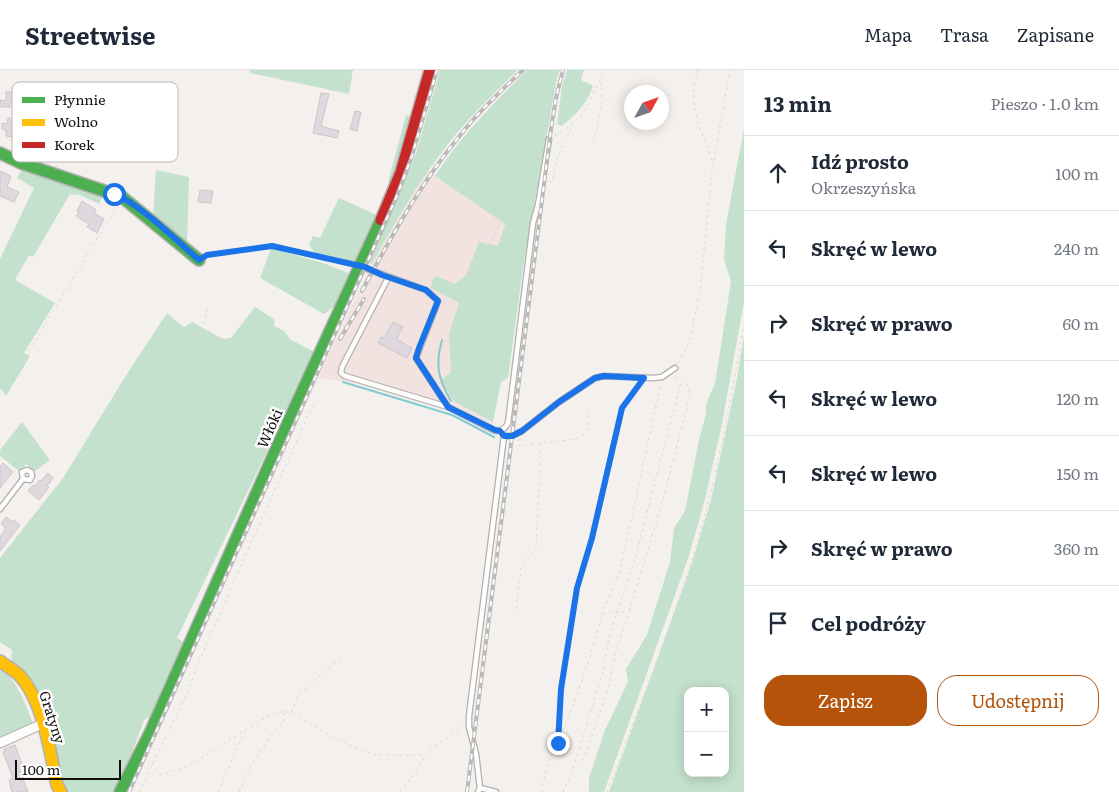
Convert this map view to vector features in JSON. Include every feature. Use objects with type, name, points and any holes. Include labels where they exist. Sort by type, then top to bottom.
[{"type":"street","name":"Włóki","points":[[120,792],[150,733],[286,426],[379,226],[401,172],[430,70]]},
{"type":"street","points":[[0,154],[12,159]]},
{"type":"street","points":[[19,162],[122,197],[199,260]]},
{"type":"street","name":"Gratyny","points":[[0,661],[19,676],[28,688],[42,724],[57,785],[61,792]]},
{"type":"street","points":[[0,743],[42,724]]},
{"type":"lane","points":[[500,431],[508,423],[533,223],[538,205],[549,139]]},
{"type":"lane","points":[[359,267],[365,267],[388,278],[426,290],[438,301],[416,358],[448,407]]},
{"type":"lane","points":[[388,278],[342,367],[341,373],[345,376],[448,407],[500,431],[504,436],[469,720],[476,754],[479,790],[496,792]]},
{"type":"lane","points":[[504,436],[512,436],[522,431],[559,402],[595,378],[604,376],[662,377],[673,370]]},
{"type":"lane","points":[[0,509],[23,479]]},
{"type":"path","points":[[438,301],[451,305],[468,287],[497,230],[513,153],[522,139],[536,132],[545,133],[549,139],[572,124],[582,114],[592,99],[604,70]]},
{"type":"path","points":[[698,70],[694,86],[694,100],[697,117],[713,164]]},
{"type":"path","points":[[583,761],[608,686],[615,654],[663,500],[690,395],[689,386],[681,381],[673,370],[691,339],[700,290],[713,164],[730,70]]},
{"type":"path","points":[[594,142],[602,100],[601,77]]},
{"type":"path","points":[[542,179],[552,182],[557,160],[572,124]]},
{"type":"path","points":[[29,351],[122,197]]},
{"type":"path","points":[[338,262],[360,207]]},
{"type":"path","points":[[199,260],[207,255],[272,246],[359,267]]},
{"type":"path","points":[[207,309],[204,322],[193,344],[193,354],[242,390],[250,399],[254,410],[286,426]]},
{"type":"path","points":[[607,792],[688,568],[704,517],[732,394],[744,324]]},
{"type":"path","points":[[542,792],[548,765],[591,656],[601,617],[620,570],[662,377]]},
{"type":"path","points":[[558,743],[561,689],[577,588],[592,538],[622,408],[644,378]]},
{"type":"path","points":[[563,792],[571,774],[599,684],[609,638],[636,555],[681,381]]},
{"type":"path","points":[[139,792],[184,700],[228,594],[314,405]]},
{"type":"path","points":[[522,431],[518,445],[576,439],[584,434],[588,427],[589,406]]},
{"type":"path","points":[[254,410],[226,464],[227,470],[231,473],[236,474],[247,464],[268,417]]},
{"type":"path","points":[[516,609],[520,567],[523,562],[532,556],[536,548],[541,443]]},
{"type":"path","points":[[601,617],[606,613],[614,611],[626,612],[630,609]]},
{"type":"path","points":[[291,713],[298,695],[341,657]]},
{"type":"path","points":[[152,763],[160,774],[173,772],[190,765],[263,719],[276,712],[283,711],[291,713],[341,741],[374,755],[425,755]]},
{"type":"path","points":[[239,792],[252,766],[276,728],[282,724],[285,717],[283,711]]},
{"type":"path","points":[[400,792],[413,776],[425,755],[436,744],[451,736],[469,720]]},
{"type":"path","points":[[218,792],[245,731]]},
{"type":"path","points":[[597,792],[602,775]]},
{"type":"shaded area","points":[[429,170],[439,179],[505,223],[468,342],[458,404],[493,422],[491,433],[438,407],[356,383],[318,378],[371,265]]},
{"type":"green space","points":[[250,70],[353,70],[349,94],[250,73]]},
{"type":"green space","points":[[440,70],[518,70],[453,137],[415,190],[371,265],[369,261],[416,153]]},
{"type":"green space","points":[[527,70],[560,70],[523,268],[508,378],[501,382],[493,422],[458,404],[452,399],[441,380],[451,372],[449,334],[459,303],[431,288],[432,280],[437,276],[454,284],[466,275],[479,242],[498,246],[505,224],[435,176],[445,161],[490,107]]},
{"type":"green space","points":[[567,70],[584,70],[581,80],[593,86],[588,98],[562,126],[557,124],[562,86]]},
{"type":"green space","points":[[406,115],[411,117],[411,121],[392,183],[388,182]]},
{"type":"green space","points":[[744,129],[744,302],[722,424],[705,499],[689,556],[604,792],[589,792],[589,778],[605,730],[628,682],[626,669],[647,635],[670,562],[674,528],[685,511],[706,414],[706,404],[715,384],[731,281],[724,260],[726,224]]},
{"type":"green space","points":[[23,168],[101,194],[102,198],[99,204],[80,195],[70,194],[33,257],[29,255],[15,280],[55,303],[24,353],[30,356],[6,396],[0,388],[0,259],[34,188],[17,178]]},
{"type":"green space","points":[[156,170],[189,177],[187,245],[153,216]]},
{"type":"green space","points":[[339,198],[379,216],[356,262],[315,253],[309,244],[313,236],[320,238]]},
{"type":"green space","points":[[271,248],[323,263],[351,274],[336,305],[324,314],[260,278]]},
{"type":"green space","points":[[255,307],[275,320],[274,326],[284,331],[291,340],[315,352],[177,638],[185,643],[174,663],[154,714],[144,720],[116,792],[52,792],[62,787],[42,709],[11,663],[12,650],[0,642],[0,558],[63,478],[167,313],[184,327],[192,322],[223,339],[231,338]]},
{"type":"green space","points":[[744,335],[744,792],[609,792],[690,569],[711,500],[737,378]]},
{"type":"green space","points":[[22,422],[50,460],[35,471],[26,464],[20,472],[0,456],[0,450]]},
{"type":"green space","points":[[2,669],[17,687],[33,723],[0,738],[0,672]]},
{"type":"building","points":[[6,92],[12,92],[10,107],[0,107],[0,100],[6,101]]},
{"type":"building","points":[[321,93],[329,94],[321,126],[339,131],[337,138],[313,133]]},
{"type":"building","points":[[355,111],[361,112],[357,131],[350,129]]},
{"type":"building","points":[[8,118],[12,118],[12,137],[6,136],[6,130],[2,129],[2,123],[7,124]]},
{"type":"building","points":[[0,171],[11,176],[7,187],[19,192],[14,202],[0,196]]},
{"type":"building","points":[[200,190],[213,191],[211,203],[198,202]]},
{"type":"building","points":[[82,201],[96,210],[94,213],[104,219],[97,233],[87,227],[89,224],[76,216]]},
{"type":"building","points":[[393,322],[403,327],[396,339],[412,348],[407,358],[378,343],[381,337],[384,338]]},
{"type":"building","points":[[3,463],[13,472],[0,488],[0,467]]},
{"type":"building","points":[[48,473],[53,478],[39,500],[28,491]]},
{"type":"building","points":[[6,517],[20,525],[0,551],[0,537],[6,528],[1,524]]},
{"type":"building","points":[[15,745],[23,767],[19,768],[28,792],[17,792],[16,790],[12,792],[10,786],[9,780],[13,778],[3,752],[5,752],[4,749]]},
{"type":"waterway","points":[[442,340],[438,364],[439,372],[443,386],[451,401]]},
{"type":"waterway","points":[[343,382],[452,415],[494,437]]},
{"type":"railway","points":[[129,792],[396,198],[412,156],[437,70]]},
{"type":"railway","points":[[362,291],[408,210],[447,151],[491,100],[523,70]]},
{"type":"railway","points":[[467,792],[551,129],[563,70]]},
{"type":"railway","points":[[340,339],[364,299]]},
{"type":"traffic: fast","points":[[0,153],[12,159]]},
{"type":"traffic: fast","points":[[19,162],[122,197],[199,260]]},
{"type":"traffic: fast","points":[[120,792],[150,733],[286,427],[381,220]]},
{"type":"traffic: slow","points":[[0,661],[19,675],[34,698],[48,742],[57,785],[61,792]]},
{"type":"traffic: jam","points":[[381,220],[401,172],[430,70]]},
{"type":"route","points":[[114,194],[135,206],[199,260],[207,255],[272,246],[365,267],[372,272],[426,290],[438,301],[416,358],[448,407],[500,431],[504,436],[512,436],[522,431],[559,402],[595,378],[604,376],[644,378],[631,393],[622,408],[592,538],[577,588],[561,689],[558,743]]}]
